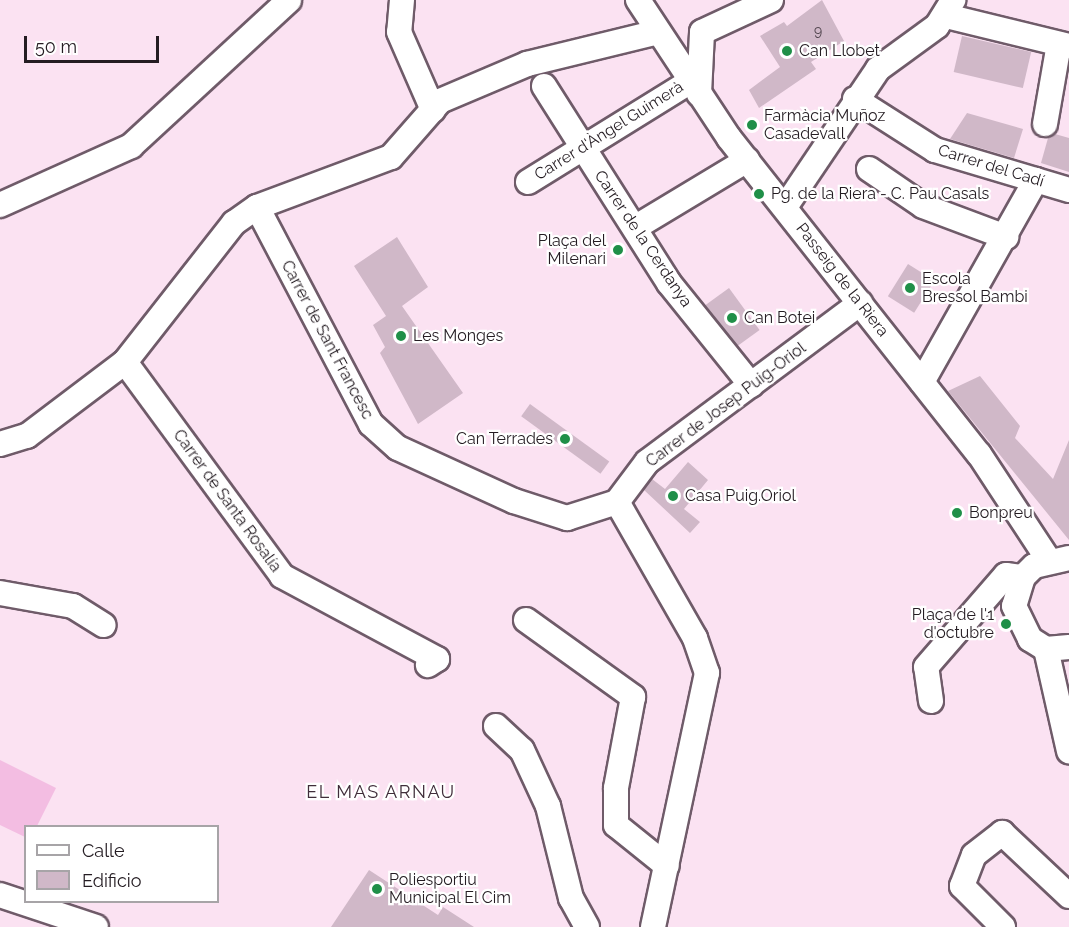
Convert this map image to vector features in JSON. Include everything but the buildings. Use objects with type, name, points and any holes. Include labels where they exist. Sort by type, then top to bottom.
[{"type":"street","points":[[0,206],[131,146],[289,0]]},
{"type":"street","points":[[402,0],[399,32],[433,110]]},
{"type":"street","name":"Passeig de la Riera","points":[[638,0],[695,87],[747,160],[1059,559]]},
{"type":"street","points":[[695,87],[702,32],[771,0]]},
{"type":"street","points":[[784,207],[855,99],[878,69],[949,8],[1064,45],[1045,124]]},
{"type":"street","points":[[0,444],[27,436],[125,362],[234,223],[257,207],[391,157],[433,110],[527,64],[658,32]]},
{"type":"street","name":"Carrer de la Cerdanya","points":[[544,86],[669,283],[751,385]]},
{"type":"street","name":"Carrer d'Àngel Guimerà","points":[[528,182],[582,148],[695,87]]},
{"type":"street","name":"Carrer del Cadí","points":[[855,99],[935,150],[1069,190]]},
{"type":"street","points":[[641,224],[747,160]]},
{"type":"street","points":[[869,169],[923,206],[1006,237]]},
{"type":"street","points":[[922,382],[1006,237],[1036,180]]},
{"type":"street","name":"Carrer de Sant Francesc","points":[[257,207],[370,424],[398,448],[514,501],[567,518],[617,502]]},
{"type":"street","name":"Carrer de Josep Puig-Oriol","points":[[617,502],[648,462],[860,303]]},
{"type":"street","name":"Carrer de Santa Rosalía","points":[[125,362],[282,576],[437,659],[428,665]]},
{"type":"street","points":[[617,502],[695,638],[707,673],[653,927]]},
{"type":"street","points":[[931,701],[926,668],[1006,575],[1023,577],[1059,559]]},
{"type":"street","points":[[1023,577],[1014,606],[1018,625],[1058,648],[1069,751]]},
{"type":"street","points":[[0,592],[73,606],[103,626]]},
{"type":"street","points":[[526,620],[633,697],[616,788],[616,825],[666,866]]},
{"type":"street","points":[[496,726],[522,750],[548,806],[571,897],[587,927]]},
{"type":"street","points":[[978,927],[962,886],[974,855],[1002,834],[1069,896]]},
{"type":"street","points":[[962,886],[1003,927]]},
{"type":"street","points":[[0,895],[96,927]]},
{"type":"shaded area","points":[[0,760],[56,788],[38,825],[24,825],[24,837],[0,825]]},
{"type":"place","name":"Can Llobet","points":[[787,51]]},
{"type":"place","name":"Farmàcia Muñoz Casadevall","points":[[752,125]]},
{"type":"place","name":"Pg. de la Riera - C. Pau Casals","points":[[759,194]]},
{"type":"place","name":"Plaça del Milenari","points":[[618,250]]},
{"type":"place","name":"Escola Bressol Bambi","points":[[910,288]]},
{"type":"place","name":"Can Botei","points":[[732,318]]},
{"type":"place","name":"Les Monges","points":[[401,336]]},
{"type":"place","name":"Can Terrades","points":[[565,439]]},
{"type":"place","name":"Casa Puig.Oriol","points":[[673,496]]},
{"type":"place","name":"Bonpreu","points":[[957,513]]},
{"type":"place","name":"Plaça de l'1 d'octubre","points":[[1006,624]]},
{"type":"place","name":"Poliesportiu Municipal El Cim","points":[[377,889]]},
{"type":"district","name":"EL MAS ARNAU","points":[[381,792]]}]
